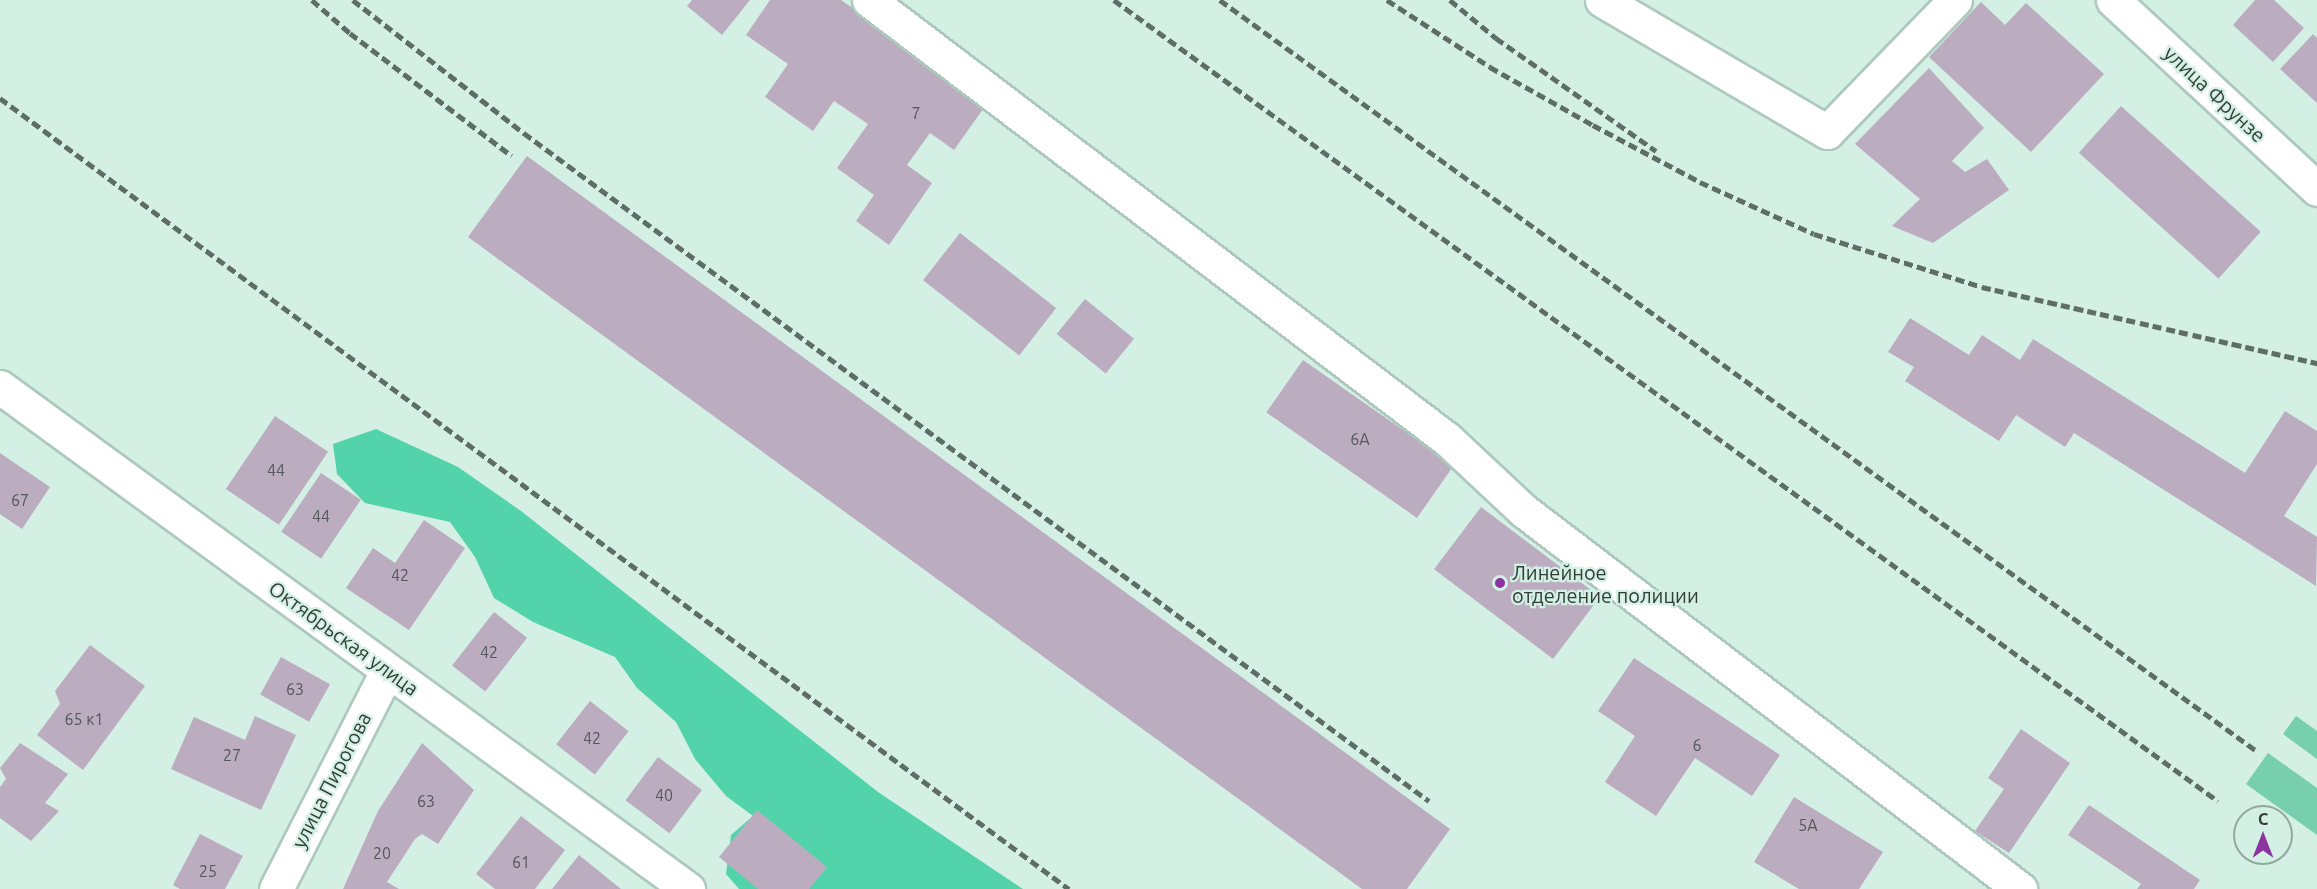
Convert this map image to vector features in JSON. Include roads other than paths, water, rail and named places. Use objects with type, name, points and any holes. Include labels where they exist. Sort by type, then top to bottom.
[{"type":"street","points":[[869,0],[1447,439],[1524,511],[2020,889]]},
{"type":"street","points":[[1602,0],[1827,132],[1955,0]]},
{"type":"street","name":"улица Фрунзе","points":[[2113,0],[2317,189]]},
{"type":"street","name":"Октябрьская улица","points":[[0,387],[688,889]]},
{"type":"street","name":"улица Пирогова","points":[[276,889],[387,671]]},
{"type":"railway","points":[[312,0],[350,33],[512,156]]},
{"type":"railway","points":[[353,0],[524,133],[1429,801]]},
{"type":"railway","points":[[1114,0],[2218,801]]},
{"type":"railway","points":[[1220,0],[2258,752]]},
{"type":"railway","points":[[1387,0],[1490,67],[1593,125],[1700,182],[1814,234],[1982,287],[2317,363]]},
{"type":"railway","points":[[1450,0],[1496,38],[1656,151]]},
{"type":"railway","points":[[0,98],[1069,889]]},
{"type":"place","name":"Линейное отделение полиции","points":[[1500,583]]}]
